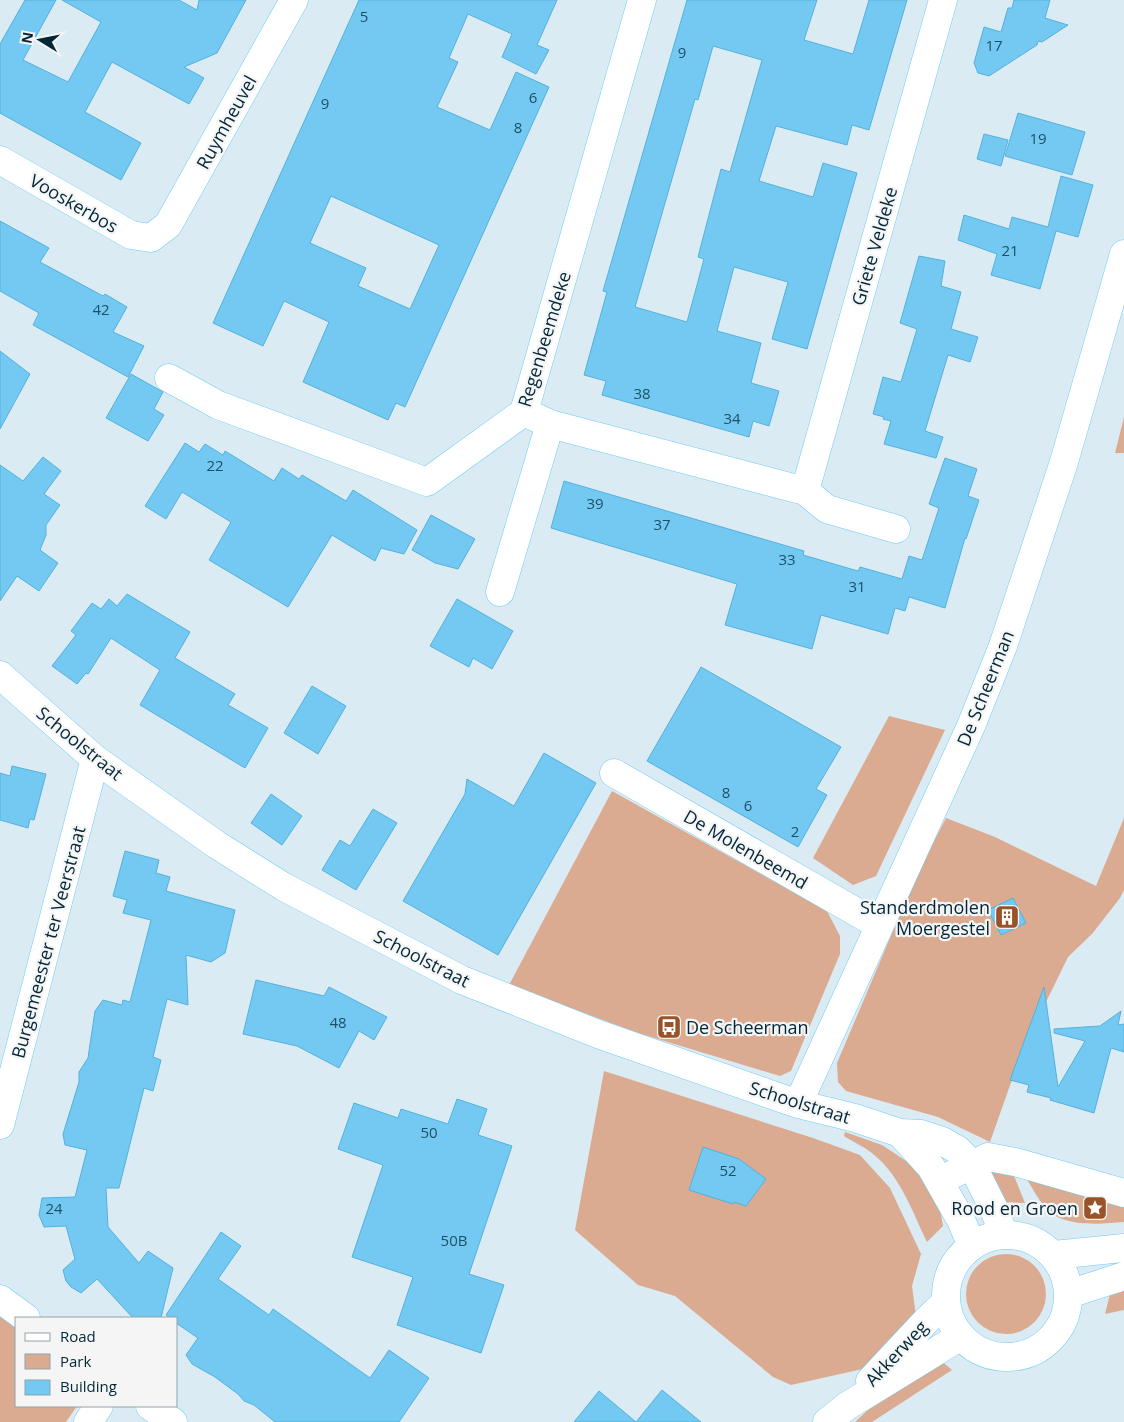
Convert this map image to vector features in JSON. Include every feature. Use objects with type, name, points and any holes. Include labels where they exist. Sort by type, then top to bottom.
[{"type":"street","name":"Ruymheuvel","points":[[151,238],[168,225],[294,0]]},
{"type":"street","name":"Regenbeemdeke","points":[[169,378],[218,405],[427,482],[524,412],[642,0]]},
{"type":"street","name":"Griete Veldeke","points":[[805,491],[943,0]]},
{"type":"street","name":"Vooskerbos","points":[[0,160],[132,235],[151,238]]},
{"type":"street","name":"De Scheerman","points":[[798,1104],[971,726],[1003,646],[1064,462],[1124,254]]},
{"type":"street","points":[[524,412],[550,424],[805,491],[827,509],[896,529]]},
{"type":"street","name":"Regenbeemdeke","points":[[500,592],[550,424]]},
{"type":"street","name":"Schoolstraat","points":[[0,675],[95,759],[217,845],[284,887],[462,980],[598,1034],[798,1104],[855,1118],[900,1133],[921,1134],[942,1141],[958,1150],[972,1165],[993,1207],[1004,1235]]},
{"type":"street","name":"Burgemeester ter Veerstraat","points":[[0,1125],[95,759]]},
{"type":"street","name":"De Molenbeemd","points":[[614,773],[879,925]]},
{"type":"street","points":[[900,1133],[931,1168],[961,1220],[972,1246]]},
{"type":"street","points":[[939,1181],[988,1157],[1016,1162],[1124,1193]]},
{"type":"street","points":[[1004,1235],[1028,1238],[1054,1255],[1064,1272],[1069,1294],[1066,1314],[1054,1335],[1042,1346],[1028,1354],[1004,1357],[987,1354],[974,1347],[961,1336],[948,1314],[946,1302],[947,1286],[952,1268],[959,1258],[972,1246],[987,1238],[1004,1235]]},
{"type":"street","points":[[1054,1255],[1124,1248]]},
{"type":"street","points":[[1069,1294],[1124,1276]]},
{"type":"street","points":[[0,1299],[25,1317]]},
{"type":"street","name":"Akkerweg","points":[[837,1414],[946,1302]]},
{"type":"street","name":"Akkerweg","points":[[837,1414],[961,1336]]},
{"type":"street","points":[[88,1422],[98,1407]]},
{"type":"street","points":[[151,1407],[173,1422]]},
{"type":"green space","points":[[1124,417],[1124,453],[1115,453]]},
{"type":"green space","points":[[889,716],[945,730],[876,876],[853,885],[813,858]]},
{"type":"green space","points":[[612,791],[827,911],[840,936],[840,954],[791,1071],[780,1076],[638,1033],[509,985]]},
{"type":"green space","points":[[946,818],[995,837],[1096,886],[1124,818],[1124,890],[1092,934],[1068,957],[1026,1043],[990,1142],[938,1117],[846,1091],[838,1082],[837,1063],[918,872]]},
{"type":"green space","points":[[604,1071],[860,1155],[890,1188],[921,1254],[912,1286],[916,1316],[867,1368],[791,1385],[773,1377],[675,1296],[638,1285],[575,1230]]},
{"type":"green space","points":[[845,1132],[882,1145],[906,1161],[928,1180],[940,1209],[943,1226],[927,1242],[905,1195],[891,1173],[870,1151],[844,1136]]},
{"type":"green space","points":[[986,1171],[1012,1171],[1025,1203],[1001,1202]]},
{"type":"green space","points":[[1025,1176],[1124,1203],[1124,1222],[1092,1224],[1060,1218],[1044,1206]]},
{"type":"green space","points":[[998,1254],[1014,1254],[1028,1260],[1040,1272],[1046,1286],[1046,1302],[1040,1316],[1028,1328],[1014,1334],[998,1334],[984,1328],[972,1316],[966,1302],[966,1286],[972,1272],[984,1260]]},
{"type":"green space","points":[[1124,1286],[1124,1310],[1105,1314],[1111,1290]]},
{"type":"green space","points":[[0,1311],[15,1321],[15,1407],[76,1407],[66,1422],[0,1422]]},
{"type":"green space","points":[[939,1359],[952,1370],[872,1422],[855,1422],[888,1391]]},
{"type":"building","points":[[25,0],[56,0],[23,60],[68,82],[101,22],[62,0],[179,0],[197,10],[199,0],[246,0],[217,53],[184,67],[204,78],[189,104],[112,62],[85,112],[141,143],[121,180],[0,113],[0,44]]},
{"type":"building","points":[[359,0],[557,0],[537,45],[549,50],[536,74],[502,57],[512,34],[468,14],[449,58],[458,62],[437,107],[490,130],[516,72],[549,87],[405,407],[396,403],[388,420],[303,382],[329,322],[284,301],[263,346],[213,323]],"holes":[[[331,196],[439,245],[410,309],[358,286],[366,268],[310,243]]]},
{"type":"building","points":[[687,0],[817,0],[804,40],[853,54],[869,0],[907,0],[869,130],[852,125],[847,145],[776,126],[759,181],[813,197],[823,163],[857,173],[807,349],[772,339],[788,282],[734,267],[717,331],[761,343],[751,383],[779,391],[769,426],[753,421],[749,437],[602,395],[606,381],[584,375],[607,292],[603,291]],"holes":[[[713,46],[762,60],[730,172],[721,169],[698,257],[704,259],[687,322],[635,307],[695,99],[698,100]]]},
{"type":"building","points":[[1014,0],[1050,0],[1045,18],[1068,25],[1042,42],[1038,41],[1037,45],[989,76],[978,73],[974,63],[984,27],[1001,32],[1008,8],[1012,8]]},
{"type":"building","points":[[1018,113],[1085,132],[1072,175],[1005,156]]},
{"type":"building","points":[[984,134],[1008,140],[1001,166],[977,159]]},
{"type":"building","points":[[1061,176],[1093,185],[1078,237],[1056,231],[1040,289],[991,275],[997,254],[958,240],[964,215],[1009,229],[1012,217],[1048,227]]},
{"type":"building","points":[[0,221],[49,248],[40,262],[127,307],[113,332],[144,346],[128,377],[33,325],[39,313],[0,291]]},
{"type":"building","points":[[919,256],[945,261],[941,286],[961,292],[951,329],[978,337],[970,362],[948,355],[925,431],[943,437],[936,458],[884,444],[891,421],[873,414],[883,377],[901,382],[917,329],[900,323]]},
{"type":"building","points":[[0,351],[30,374],[0,429]]},
{"type":"building","points":[[131,374],[163,392],[154,409],[164,415],[148,441],[106,418]]},
{"type":"building","points":[[185,443],[199,452],[205,444],[223,455],[225,451],[274,481],[282,468],[299,479],[302,475],[346,501],[353,490],[417,530],[404,554],[381,548],[375,561],[332,535],[288,607],[209,560],[231,522],[182,492],[166,519],[145,506]]},
{"type":"building","points":[[43,457],[61,471],[44,494],[60,505],[46,525],[46,535],[40,550],[58,563],[39,591],[17,576],[0,601],[0,465],[23,481]]},
{"type":"building","points":[[945,458],[977,469],[968,496],[979,500],[965,538],[945,608],[909,597],[905,611],[895,608],[888,634],[821,615],[812,649],[725,625],[737,584],[551,528],[564,481],[804,551],[803,555],[858,571],[860,567],[902,579],[909,556],[922,560],[939,508],[929,504]]},
{"type":"building","points":[[431,515],[475,539],[458,569],[435,563],[412,550]]},
{"type":"building","points":[[127,594],[190,632],[175,658],[235,694],[228,705],[268,728],[245,768],[140,705],[160,670],[111,638],[88,674],[86,673],[77,684],[52,666],[76,635],[71,631],[92,603],[101,609],[109,599],[117,606]]},
{"type":"building","points":[[457,599],[513,631],[492,669],[473,658],[469,667],[430,646]]},
{"type":"building","points":[[701,667],[841,747],[816,789],[827,795],[798,847],[647,761]]},
{"type":"building","points":[[312,686],[346,706],[318,754],[284,733]]},
{"type":"building","points":[[544,753],[596,783],[498,955],[403,901],[465,794],[467,779],[514,806]]},
{"type":"building","points":[[12,766],[46,774],[34,820],[30,819],[28,828],[0,820],[0,773],[10,776]]},
{"type":"building","points":[[271,794],[302,816],[282,845],[251,823]]},
{"type":"building","points":[[373,809],[397,823],[356,890],[322,870],[340,840],[350,846]]},
{"type":"building","points":[[125,851],[159,860],[156,873],[170,877],[166,891],[235,910],[225,953],[211,962],[186,955],[188,1005],[167,999],[153,1057],[161,1060],[153,1091],[144,1088],[119,1188],[106,1188],[108,1227],[139,1263],[148,1251],[173,1268],[161,1317],[132,1317],[97,1279],[81,1293],[71,1287],[66,1281],[63,1270],[75,1259],[66,1226],[44,1227],[39,1215],[42,1198],[75,1197],[87,1150],[65,1145],[63,1134],[79,1082],[79,1072],[88,1058],[95,1011],[103,1000],[122,1005],[123,1000],[130,1002],[151,920],[123,913],[127,900],[113,896]]},
{"type":"building","name":"Standerdmolen Moergestel","points":[[1013,898],[1026,923],[1001,935],[988,910]]},
{"type":"building","points":[[256,980],[324,996],[329,987],[387,1017],[374,1040],[359,1031],[339,1068],[297,1046],[243,1034]]},
{"type":"building","points":[[1044,987],[1058,1087],[1085,1041],[1054,1033],[1054,1029],[1100,1026],[1121,1011],[1118,1025],[1124,1024],[1124,1052],[1111,1048],[1094,1113],[1027,1092],[1029,1085],[1010,1080]]},
{"type":"building","points":[[457,1099],[487,1109],[478,1135],[512,1146],[469,1274],[504,1285],[481,1353],[397,1325],[413,1277],[352,1257],[383,1165],[338,1149],[354,1103],[398,1118],[401,1109],[448,1124]]},
{"type":"building","points":[[703,1147],[739,1159],[766,1179],[746,1206],[734,1202],[733,1204],[689,1190]]},
{"type":"building","points":[[221,1232],[241,1246],[218,1279],[269,1315],[273,1309],[370,1378],[389,1350],[429,1378],[399,1422],[275,1422],[254,1405],[244,1401],[238,1394],[215,1377],[192,1364],[186,1355],[198,1338],[178,1324],[178,1317],[169,1317],[166,1315]]},
{"type":"building","points":[[662,1390],[701,1422],[636,1422]]},
{"type":"building","points":[[599,1391],[636,1422],[574,1422]]},
{"type":"place","name":"Standerdmolen Moergestel","points":[[1007,917]]},
{"type":"place","name":"De Scheerman","points":[[669,1027]]},
{"type":"place","name":"Rood en Groen","points":[[1095,1208]]}]
